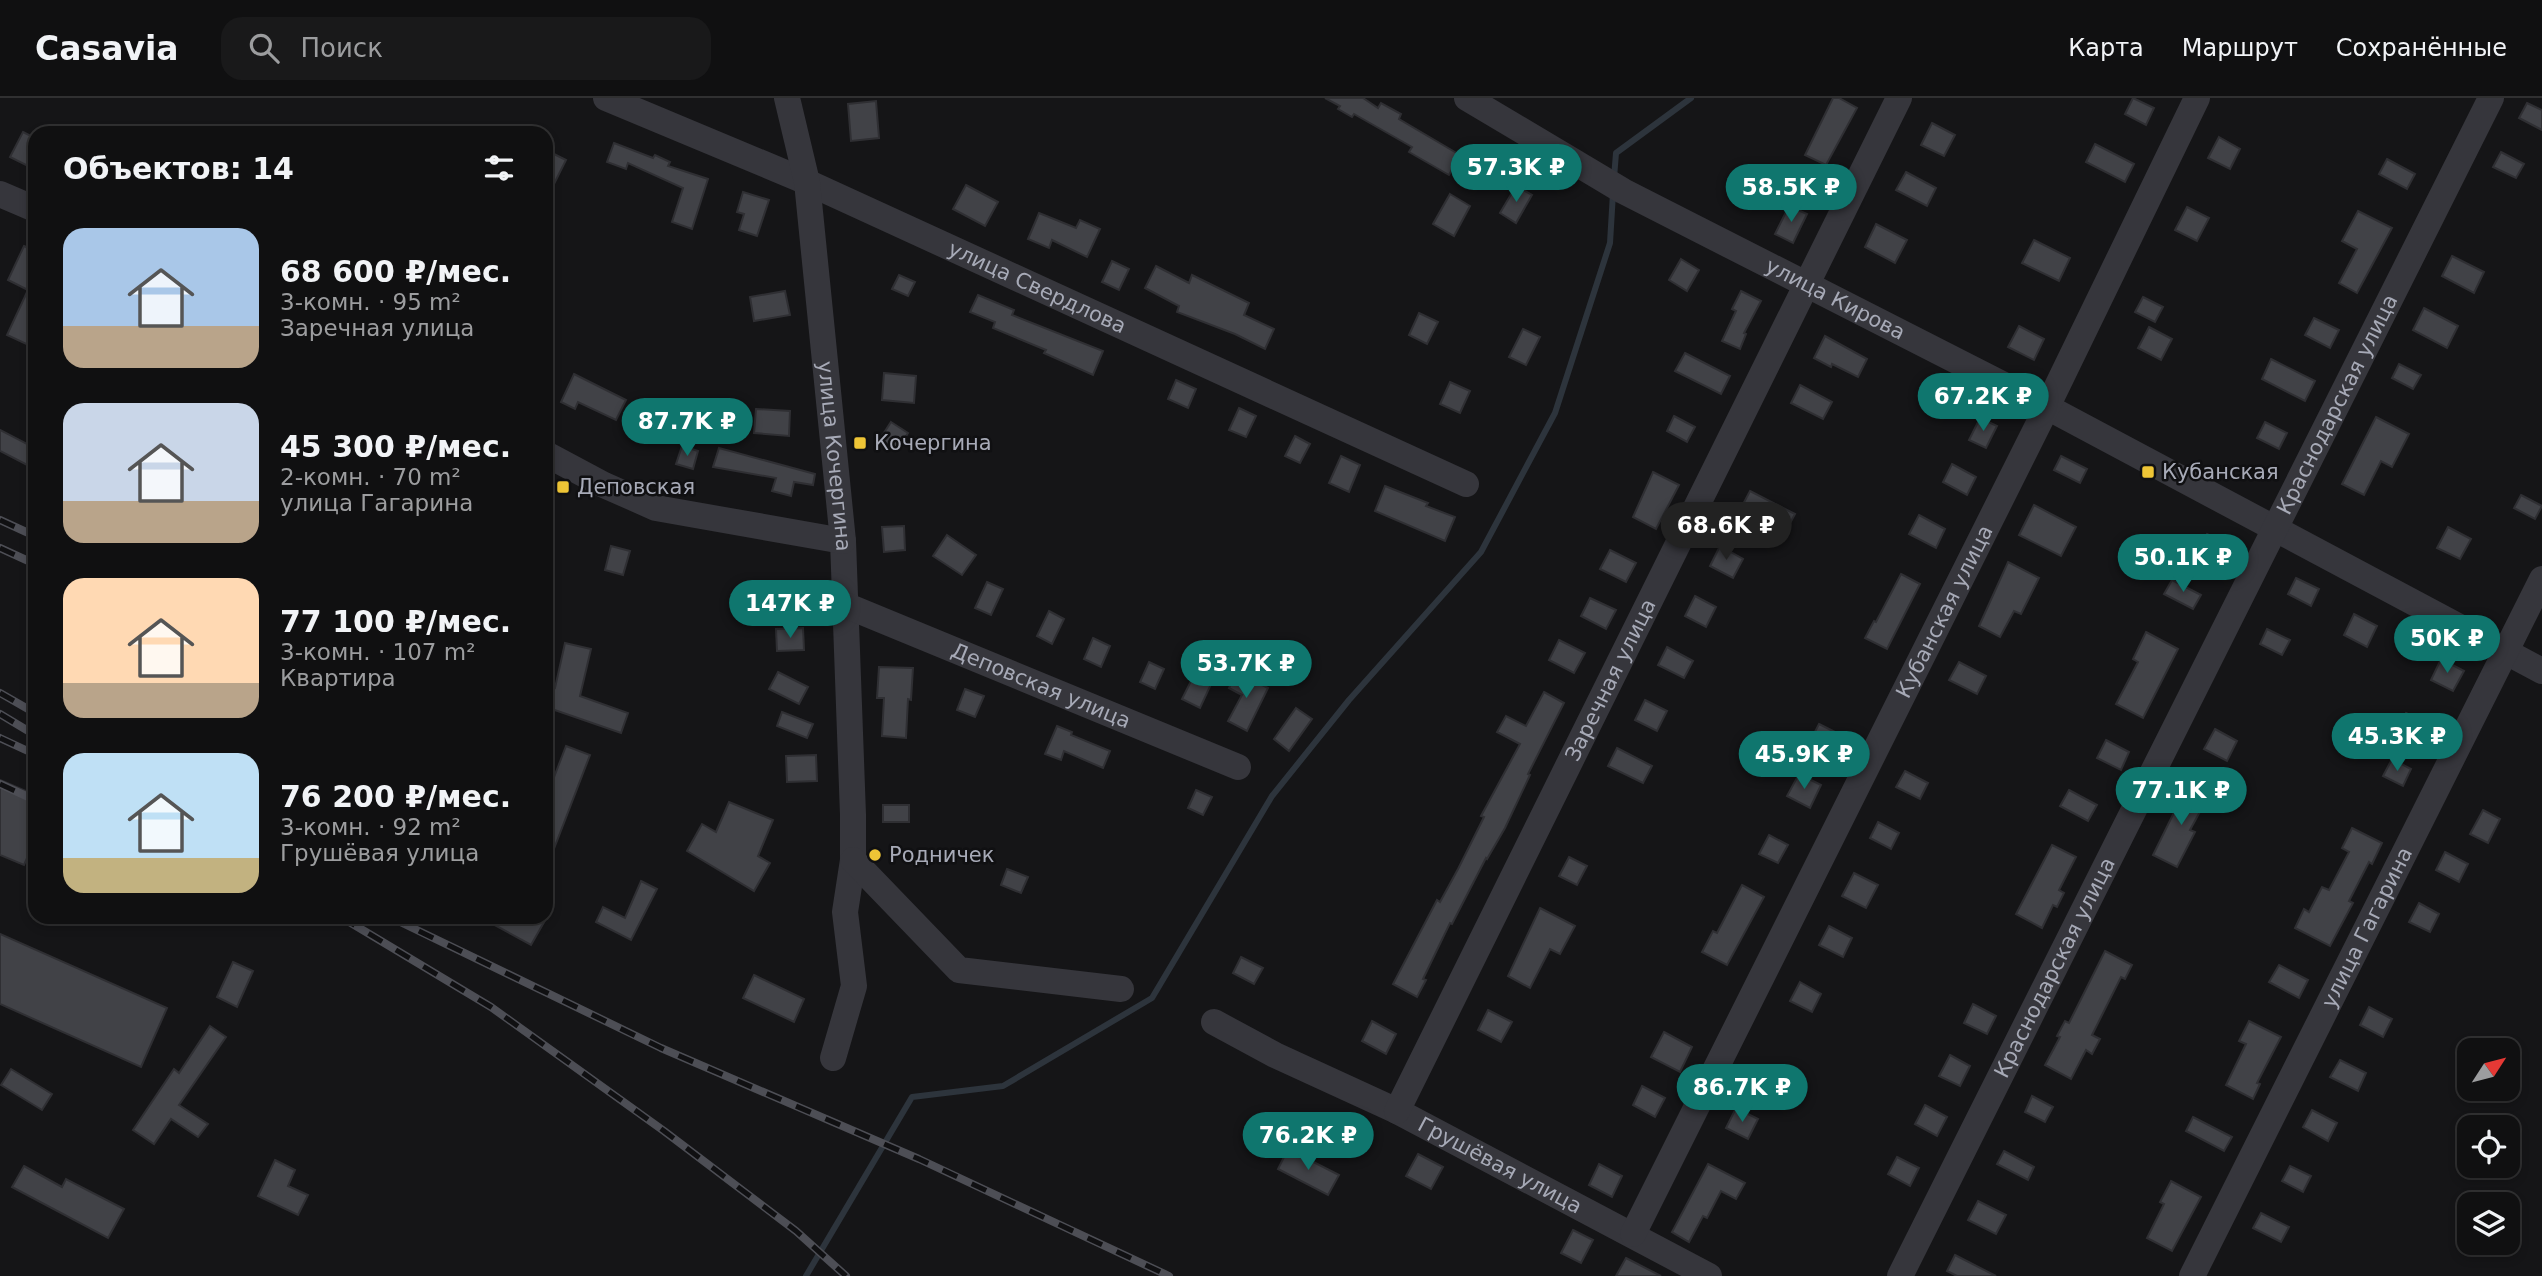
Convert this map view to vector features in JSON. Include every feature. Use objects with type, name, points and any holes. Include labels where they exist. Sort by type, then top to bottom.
[{"type":"street","name":"улица Свердлова","points":[[606,98],[807,182],[1466,484]]},
{"type":"street","name":"улица Кочергина","points":[[787,98],[807,182],[843,541],[853,860],[845,912],[854,986],[833,1058]]},
{"type":"street","name":"улица Кирова","points":[[1467,98],[1623,191],[2047,407],[2542,671]]},
{"type":"street","name":"Заречная улица","points":[[1397,1111],[1899,98]]},
{"type":"street","name":"Кубанская улица","points":[[1633,1234],[2047,407],[2197,98]]},
{"type":"street","name":"Краснодарская улица","points":[[1900,1276],[2491,98]]},
{"type":"street","points":[[0,194],[28,206]]},
{"type":"street","points":[[553,458],[604,485],[656,508],[843,541]]},
{"type":"street","name":"улица Гагарина","points":[[2192,1276],[2542,579]]},
{"type":"street","name":"Деповская улица","points":[[845,605],[1238,767]]},
{"type":"street","points":[[853,860],[959,970],[1121,989]]},
{"type":"street","name":"Грушёвая улица","points":[[1214,1022],[1275,1055],[1397,1111],[1709,1276]]},
{"type":"building","points":[[1325,98],[1363,98],[1378,108],[1381,103],[1401,114],[1399,119],[1460,155],[1449,175],[1409,152],[1412,147],[1354,114],[1352,117]]},
{"type":"building","points":[[1833,98],[1839,98],[1857,108],[1826,165],[1805,155]]},
{"type":"building","points":[[2133,98],[2154,108],[2146,125],[2125,114]]},
{"type":"building","points":[[876,101],[879,138],[851,141],[848,104]]},
{"type":"building","points":[[2527,103],[2542,110],[2542,130],[2519,118]]},
{"type":"building","points":[[1932,123],[1955,135],[1944,156],[1921,145]]},
{"type":"building","points":[[23,132],[28,134],[28,166],[10,157]]},
{"type":"building","points":[[2219,137],[2240,149],[2230,169],[2208,158]]},
{"type":"building","points":[[614,143],[653,158],[655,155],[670,162],[668,166],[708,179],[692,229],[672,222],[683,188],[628,163],[626,169],[607,162]]},
{"type":"building","points":[[2095,144],[2134,164],[2125,182],[2086,162]]},
{"type":"building","points":[[2501,152],[2524,164],[2516,178],[2493,167]]},
{"type":"building","points":[[553,154],[566,160],[553,186]]},
{"type":"building","points":[[2387,159],[2415,174],[2407,189],[2379,174]]},
{"type":"building","points":[[1906,172],[1936,188],[1927,206],[1896,190]]},
{"type":"building","points":[[966,185],[998,202],[985,226],[953,209]]},
{"type":"building","points":[[1516,186],[1532,195],[1516,223],[1500,213]]},
{"type":"building","points":[[743,192],[769,200],[757,236],[739,230],[744,214],[737,212]]},
{"type":"building","points":[[1450,194],[1470,206],[1454,236],[1433,224]]},
{"type":"building","points":[[1789,206],[1807,214],[1793,243],[1775,234]]},
{"type":"building","points":[[2187,207],[2209,218],[2197,241],[2175,230]]},
{"type":"building","points":[[2358,211],[2392,228],[2357,293],[2339,283],[2357,249],[2342,241]]},
{"type":"building","points":[[1039,213],[1076,228],[1080,220],[1100,229],[1087,257],[1052,240],[1049,248],[1028,239]]},
{"type":"building","points":[[1876,224],[1907,240],[1895,263],[1865,247]]},
{"type":"building","points":[[2034,240],[2070,258],[2059,281],[2022,263]]},
{"type":"building","points":[[24,246],[28,248],[28,290],[8,280]]},
{"type":"building","points":[[2452,256],[2484,272],[2474,293],[2442,276]]},
{"type":"building","points":[[1681,259],[1699,270],[1687,291],[1669,280]]},
{"type":"building","points":[[1112,261],[1129,269],[1119,290],[1102,282]]},
{"type":"building","points":[[1156,266],[1189,283],[1192,275],[1249,303],[1244,315],[1274,329],[1265,349],[1235,334],[1177,312],[1179,306],[1145,288]]},
{"type":"building","points":[[899,275],[915,282],[908,296],[892,289]]},
{"type":"building","points":[[28,290],[28,345],[7,335]]},
{"type":"building","points":[[785,291],[790,315],[754,321],[750,297]]},
{"type":"building","points":[[1741,291],[1761,301],[1744,333],[1746,334],[1740,349],[1722,341],[1736,311],[1732,309]]},
{"type":"building","points":[[978,295],[1014,310],[1012,315],[1103,351],[1093,375],[1044,353],[1046,350],[993,328],[995,322],[970,312]]},
{"type":"building","points":[[2143,297],[2163,307],[2155,322],[2135,312]]},
{"type":"building","points":[[2424,308],[2458,326],[2447,348],[2413,330]]},
{"type":"building","points":[[1419,313],[1438,322],[1427,344],[1409,335]]},
{"type":"building","points":[[2314,318],[2339,330],[2330,348],[2305,335]]},
{"type":"building","points":[[2019,326],[2044,339],[2034,360],[2008,347]]},
{"type":"building","points":[[2149,327],[2172,339],[2161,360],[2138,348]]},
{"type":"building","points":[[1523,329],[1540,337],[1526,365],[1509,357]]},
{"type":"building","points":[[1825,336],[1867,359],[1858,377],[1814,358]]},
{"type":"building","points":[[1685,353],[1730,376],[1721,394],[1675,371]]},
{"type":"building","points":[[2271,359],[2315,381],[2305,401],[2262,379]]},
{"type":"building","points":[[2399,364],[2421,375],[2413,389],[2392,378]]},
{"type":"building","points":[[884,373],[916,376],[914,403],[882,400]]},
{"type":"building","points":[[574,374],[626,400],[616,420],[578,402],[575,409],[561,402]]},
{"type":"building","points":[[1176,380],[1196,389],[1188,408],[1168,399]]},
{"type":"building","points":[[1450,382],[1470,391],[1460,413],[1440,404]]},
{"type":"building","points":[[1800,385],[1832,402],[1823,419],[1791,403]]},
{"type":"building","points":[[1239,408],[1256,416],[1246,437],[1229,430]]},
{"type":"building","points":[[756,409],[790,411],[789,436],[754,433]]},
{"type":"building","points":[[1674,416],[1695,427],[1687,442],[1667,431]]},
{"type":"building","points":[[2376,417],[2409,434],[2392,467],[2381,461],[2364,495],[2342,484]]},
{"type":"building","points":[[1980,418],[1997,426],[1986,448],[1969,440]]},
{"type":"building","points":[[891,422],[908,433],[897,450],[880,439]]},
{"type":"building","points":[[2265,422],[2287,433],[2279,449],[2257,438]]},
{"type":"building","points":[[0,430],[28,444],[28,465],[0,451]]},
{"type":"building","points":[[1295,436],[1310,444],[1300,463],[1285,456]]},
{"type":"building","points":[[682,446],[698,451],[693,469],[676,464]]},
{"type":"building","points":[[719,448],[815,474],[813,485],[794,482],[791,496],[772,491],[776,478],[713,467]]},
{"type":"building","points":[[1341,456],[1360,465],[1349,492],[1329,483]]},
{"type":"building","points":[[2061,456],[2087,469],[2080,483],[2054,470]]},
{"type":"building","points":[[1952,464],[1976,477],[1967,495],[1943,482]]},
{"type":"building","points":[[1653,472],[1679,485],[1656,529],[1633,517]]},
{"type":"building","points":[[1385,486],[1455,517],[1445,541],[1375,511]]},
{"type":"building","points":[[1750,491],[1795,514],[1787,529],[1742,506]]},
{"type":"building","points":[[2521,495],[2542,506],[2535,519],[2514,508]]},
{"type":"building","points":[[2034,505],[2076,527],[2061,556],[2019,535]]},
{"type":"building","points":[[1919,515],[1945,529],[1936,548],[1909,534]]},
{"type":"building","points":[[904,526],[905,550],[884,552],[882,527]]},
{"type":"building","points":[[2448,527],[2471,539],[2460,559],[2437,548]]},
{"type":"building","points":[[2207,534],[2231,547],[2223,562],[2199,549]]},
{"type":"building","points":[[947,535],[976,555],[962,575],[933,556]]},
{"type":"building","points":[[611,546],[630,551],[623,575],[605,570]]},
{"type":"building","points":[[1720,546],[1743,559],[1733,578],[1710,566]]},
{"type":"building","points":[[1610,550],[1636,563],[1626,582],[1600,569]]},
{"type":"building","points":[[2008,562],[2039,578],[2021,614],[2014,611],[2000,637],[1979,626]]},
{"type":"building","points":[[1901,574],[1920,584],[1887,649],[1865,638]]},
{"type":"building","points":[[2296,578],[2319,589],[2311,606],[2288,594]]},
{"type":"building","points":[[2172,580],[2201,595],[2193,609],[2164,594]]},
{"type":"building","points":[[987,582],[1003,589],[991,615],[975,608]]},
{"type":"building","points":[[1695,596],[1716,607],[1706,627],[1685,616]]},
{"type":"building","points":[[1590,598],[1616,610],[1606,629],[1581,616]]},
{"type":"building","points":[[1049,611],[1064,619],[1052,644],[1037,636]]},
{"type":"building","points":[[2354,614],[2377,626],[2367,647],[2344,635]]},
{"type":"building","points":[[803,628],[804,650],[777,651],[776,629]]},
{"type":"building","points":[[2267,629],[2290,640],[2282,655],[2260,644]]},
{"type":"building","points":[[2146,632],[2178,649],[2143,718],[2116,704],[2138,662],[2133,659]]},
{"type":"building","points":[[1093,638],[1110,646],[1101,667],[1084,659]]},
{"type":"building","points":[[1559,640],[1585,653],[1574,673],[1549,660]]},
{"type":"building","points":[[565,643],[591,649],[580,696],[628,713],[621,733],[553,709],[553,687],[555,688]]},
{"type":"building","points":[[1667,647],[1693,661],[1684,678],[1658,665]]},
{"type":"building","points":[[2441,659],[2464,671],[2453,691],[2431,680]]},
{"type":"building","points":[[1149,662],[1164,669],[1155,689],[1140,682]]},
{"type":"building","points":[[1959,662],[1986,676],[1977,694],[1949,680]]},
{"type":"building","points":[[879,667],[913,668],[906,738],[882,736],[884,698],[877,698]]},
{"type":"building","points":[[1196,671],[1213,680],[1200,708],[1182,699]]},
{"type":"building","points":[[778,672],[808,687],[799,704],[769,689]]},
{"type":"building","points":[[1237,672],[1268,688],[1247,731],[1228,721],[1242,695],[1229,688]]},
{"type":"building","points":[[965,689],[984,696],[975,717],[957,710]]},
{"type":"building","points":[[1544,692],[1564,703],[1528,774],[1530,775],[1505,828],[1486,858],[1452,924],[1450,923],[1417,997],[1393,984],[1437,900],[1440,902],[1458,869],[1484,817],[1481,816],[1520,744],[1497,732],[1506,716],[1526,726]]},
{"type":"building","points":[[1645,700],[1667,711],[1657,731],[1635,720]]},
{"type":"building","points":[[1296,708],[1312,719],[1289,751],[1274,739]]},
{"type":"building","points":[[782,712],[813,724],[807,738],[777,726]]},
{"type":"building","points":[[2406,713],[2436,729],[2430,742],[2399,727]]},
{"type":"building","points":[[1819,724],[1847,738],[1836,760],[1808,745]]},
{"type":"building","points":[[1057,726],[1072,732],[1071,735],[1110,751],[1103,768],[1064,751],[1061,760],[1045,754]]},
{"type":"building","points":[[2215,729],[2237,741],[2227,761],[2204,749]]},
{"type":"building","points":[[2106,740],[2129,752],[2121,770],[2097,758]]},
{"type":"building","points":[[566,746],[590,755],[553,851],[553,780]]},
{"type":"building","points":[[1617,748],[1652,766],[1643,783],[1608,766]]},
{"type":"building","points":[[816,755],[817,781],[787,782],[786,756]]},
{"type":"building","points":[[2392,759],[2411,769],[2403,786],[2383,776]]},
{"type":"building","points":[[1905,771],[1928,783],[1920,799],[1896,787]]},
{"type":"building","points":[[1799,774],[1821,785],[1810,808],[1787,796]]},
{"type":"building","points":[[0,780],[28,792],[28,856],[24,865],[0,855]]},
{"type":"building","points":[[2188,784],[2209,795],[2190,830],[2195,832],[2177,867],[2153,855]]},
{"type":"building","points":[[1196,790],[1212,797],[1203,815],[1188,808]]},
{"type":"building","points":[[2069,790],[2097,805],[2088,821],[2060,806]]},
{"type":"building","points":[[729,802],[773,820],[758,856],[770,863],[754,891],[687,851],[702,824],[716,832]]},
{"type":"building","points":[[883,805],[909,805],[909,822],[883,822]]},
{"type":"building","points":[[2483,810],[2500,819],[2488,843],[2470,834]]},
{"type":"building","points":[[1878,822],[1899,833],[1891,849],[1870,838]]},
{"type":"building","points":[[2352,828],[2382,843],[2349,901],[2353,903],[2330,946],[2295,928],[2304,909],[2309,912],[2322,887],[2329,890],[2349,852],[2342,848]]},
{"type":"building","points":[[1769,835],[1788,845],[1778,863],[1759,854]]},
{"type":"building","points":[[2052,845],[2076,857],[2059,890],[2064,893],[2057,907],[2053,905],[2042,928],[2016,914]]},
{"type":"building","points":[[2445,852],[2468,864],[2459,882],[2436,870]]},
{"type":"building","points":[[1569,857],[1587,866],[1577,885],[1559,876]]},
{"type":"building","points":[[1007,869],[1028,877],[1021,893],[1001,885]]},
{"type":"building","points":[[1854,873],[1878,885],[1866,908],[1842,896]]},
{"type":"building","points":[[641,881],[657,889],[631,940],[596,922],[603,907],[625,918]]},
{"type":"building","points":[[1742,885],[1764,897],[1727,965],[1702,952],[1713,931],[1717,933]]},
{"type":"building","points":[[2419,903],[2439,914],[2430,932],[2409,922]]},
{"type":"building","points":[[1540,908],[1575,926],[1560,954],[1550,949],[1530,988],[1508,976]]},
{"type":"building","points":[[493,924],[543,924],[531,945]]},
{"type":"building","points":[[1829,926],[1852,938],[1843,957],[1819,945]]},
{"type":"building","points":[[0,934],[167,1008],[141,1067],[0,1004]]},
{"type":"building","points":[[2105,951],[2132,965],[2125,979],[2121,977],[2092,1035],[2100,1039],[2092,1054],[2086,1050],[2071,1079],[2045,1065],[2060,1037],[2057,1036],[2065,1021],[2069,1023]]},
{"type":"building","points":[[1241,957],[1263,968],[1254,984],[1233,973]]},
{"type":"building","points":[[233,962],[253,971],[237,1007],[217,997]]},
{"type":"building","points":[[2279,965],[2308,980],[2299,998],[2269,982]]},
{"type":"building","points":[[754,975],[804,999],[794,1022],[743,998]]},
{"type":"building","points":[[1800,982],[1821,994],[1812,1012],[1790,1001]]},
{"type":"building","points":[[1973,1004],[1996,1016],[1987,1034],[1964,1023]]},
{"type":"building","points":[[2369,1007],[2392,1019],[2383,1037],[2360,1025]]},
{"type":"building","points":[[1488,1010],[1512,1022],[1501,1042],[1478,1030]]},
{"type":"building","points":[[1372,1021],[1396,1034],[1386,1054],[1362,1041]]},
{"type":"building","points":[[2249,1021],[2281,1037],[2257,1083],[2260,1084],[2253,1099],[2226,1085],[2246,1044],[2239,1041]]},
{"type":"building","points":[[210,1026],[226,1037],[179,1105],[208,1124],[198,1137],[171,1119],[154,1144],[133,1130],[174,1069],[179,1073]]},
{"type":"building","points":[[1664,1032],[1692,1047],[1680,1072],[1651,1057]]},
{"type":"building","points":[[1950,1055],[1970,1066],[1960,1086],[1939,1076]]},
{"type":"building","points":[[2340,1060],[2366,1073],[2358,1091],[2330,1077]]},
{"type":"building","points":[[11,1069],[52,1094],[42,1110],[1,1085]]},
{"type":"building","points":[[1642,1086],[1665,1098],[1655,1117],[1633,1105]]},
{"type":"building","points":[[2032,1096],[2053,1107],[2045,1122],[2025,1112]]},
{"type":"building","points":[[1925,1105],[1947,1117],[1937,1136],[1915,1124]]},
{"type":"building","points":[[1736,1108],[1758,1119],[1748,1139],[1726,1128]]},
{"type":"building","points":[[2312,1110],[2337,1123],[2328,1141],[2303,1127]]},
{"type":"building","points":[[2193,1117],[2232,1137],[2224,1151],[2186,1131]]},
{"type":"building","points":[[1288,1149],[1339,1175],[1328,1195],[1278,1169]]},
{"type":"building","points":[[2004,1151],[2034,1167],[2028,1180],[1997,1164]]},
{"type":"building","points":[[1418,1154],[1443,1167],[1431,1189],[1406,1176]]},
{"type":"building","points":[[1897,1157],[1919,1168],[1910,1186],[1888,1174]]},
{"type":"building","points":[[275,1160],[295,1170],[288,1186],[308,1195],[298,1215],[258,1196]]},
{"type":"building","points":[[1599,1164],[1622,1176],[1612,1197],[1589,1185]]},
{"type":"building","points":[[1708,1164],[1745,1183],[1736,1199],[1721,1191],[1707,1218],[1703,1216],[1689,1242],[1672,1232]]},
{"type":"building","points":[[24,1166],[62,1187],[66,1179],[124,1209],[108,1238],[12,1187]]},
{"type":"building","points":[[2290,1166],[2311,1176],[2303,1192],[2282,1181]]},
{"type":"building","points":[[2171,1181],[2201,1197],[2172,1251],[2147,1238],[2164,1204],[2160,1202]]},
{"type":"building","points":[[1978,1201],[2006,1215],[1996,1234],[1968,1220]]},
{"type":"building","points":[[2261,1213],[2289,1227],[2281,1242],[2253,1228]]},
{"type":"building","points":[[1573,1230],[1593,1240],[1581,1263],[1561,1253]]},
{"type":"building","points":[[1955,1255],[1996,1276],[1957,1276],[1947,1271]]},
{"type":"building","points":[[1626,1258],[1661,1276],[1616,1276]]},
{"type":"waterway","points":[[1614,178],[1616,153],[1691,98]]},
{"type":"waterway","points":[[806,1276],[912,1097],[1003,1086],[1152,998],[1272,796],[1349,700],[1481,552],[1555,413],[1610,243],[1613,193]]},
{"type":"railway","points":[[0,520],[28,533]]},
{"type":"railway","points":[[0,548],[28,561]]},
{"type":"railway","points":[[0,693],[28,709]]},
{"type":"railway","points":[[0,714],[28,731]]},
{"type":"railway","points":[[0,738],[28,751]]},
{"type":"railway","points":[[0,784],[28,797]]},
{"type":"railway","points":[[353,924],[491,1007],[664,1131],[796,1231],[846,1276]]},
{"type":"railway","points":[[404,924],[661,1048],[919,1159],[1169,1276]]},
{"type":"place","name":"Кочергина","points":[[860,443]]},
{"type":"place","name":"Кубанская","points":[[2148,472]]},
{"type":"place","name":"Деповская","points":[[563,487]]},
{"type":"place","name":"Родничек","points":[[875,855]]}]
